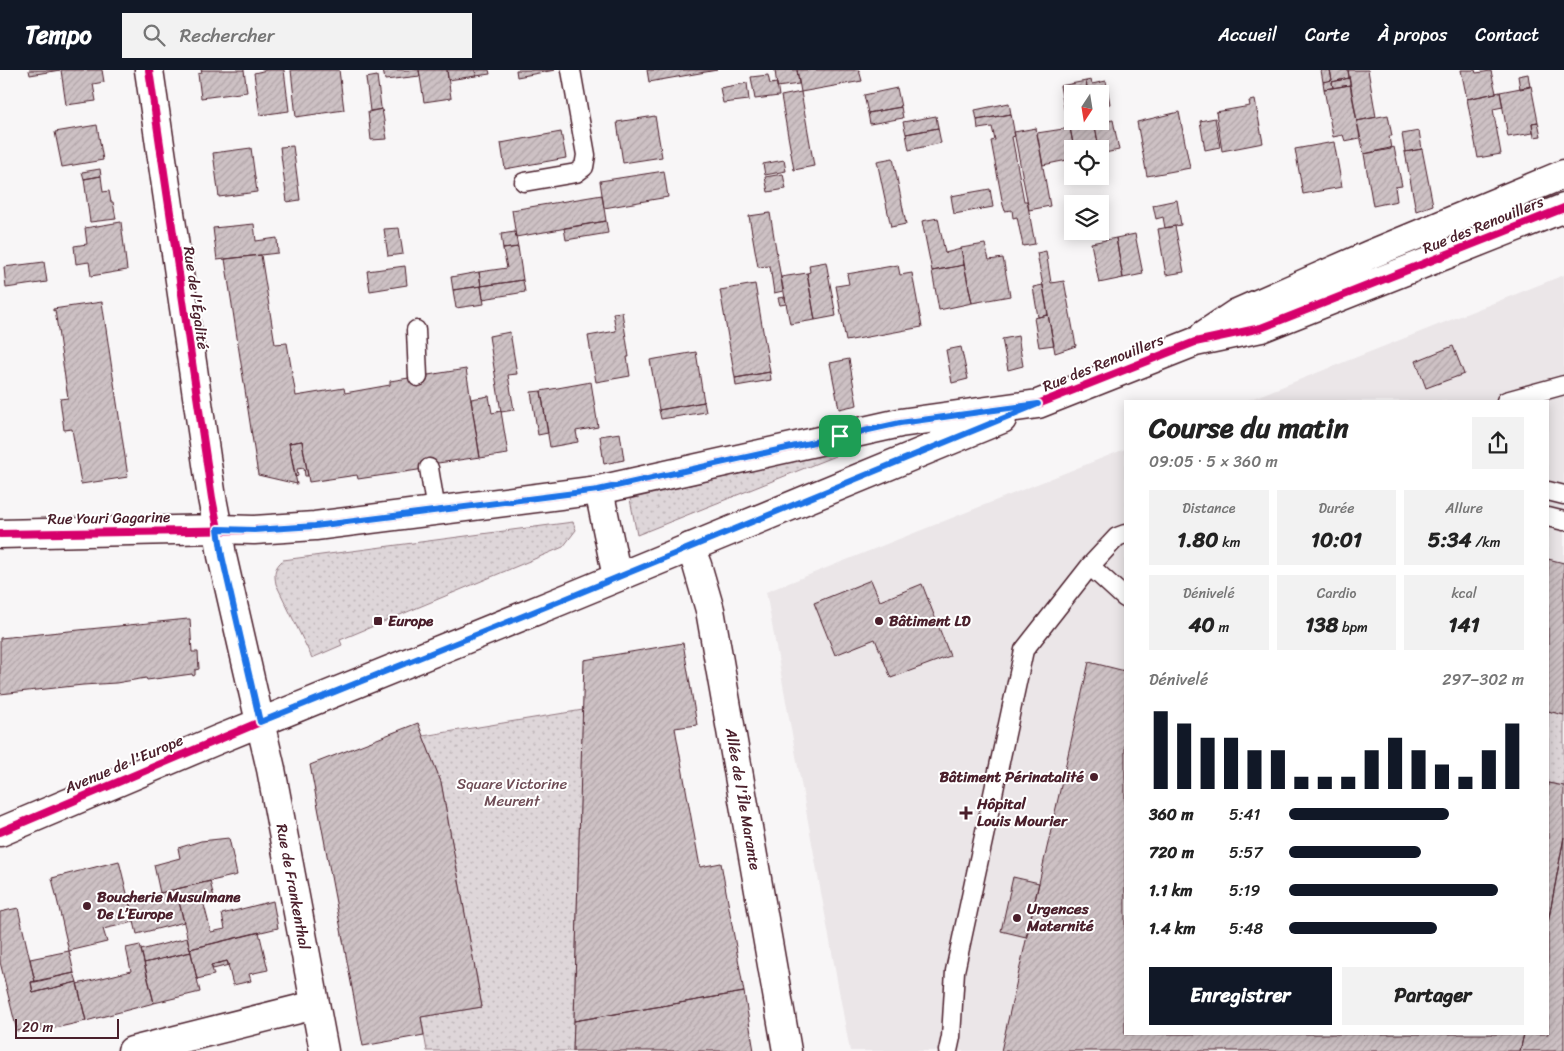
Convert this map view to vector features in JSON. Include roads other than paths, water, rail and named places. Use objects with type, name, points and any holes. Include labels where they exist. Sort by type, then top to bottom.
[{"type":"street","name":"Rue de l'Égalité","points":[[148,70],[212,498],[222,556],[260,722]]},
{"type":"street","name":"Rue des Renouillers","points":[[1195,342],[1237,313],[1378,251],[1564,174]]},
{"type":"street","name":"Rue des Renouillers","points":[[218,529],[254,530],[315,526],[598,490],[900,423],[1038,404],[1195,342],[1261,328],[1564,208]]},
{"type":"street","name":"Avenue de l'Europe","points":[[0,832],[260,722],[690,548],[1038,404]]},
{"type":"street","points":[[598,490],[617,577]]},
{"type":"street","name":"Rue Youri Gagarine","points":[[0,534],[218,529]]},
{"type":"street","name":"Allée de l'Île Marante","points":[[690,548],[698,566],[710,610],[787,1051]]},
{"type":"street","name":"Rue de Frankenthal","points":[[260,722],[271,769],[324,1051]]},
{"type":"street","points":[[132,1051],[315,1005]]},
{"type":"lane","points":[[524,182],[576,173],[584,167],[586,155],[571,70]]},
{"type":"lane","points":[[416,330],[418,377]]},
{"type":"lane","points":[[1514,400],[1562,388]]},
{"type":"lane","points":[[429,468],[436,511]]},
{"type":"lane","points":[[1549,491],[1564,495]]},
{"type":"lane","points":[[1549,517],[1564,520]]},
{"type":"lane","points":[[948,1051],[951,1037],[955,971],[1024,650],[1090,566],[1117,537],[1124,534]]},
{"type":"lane","points":[[1090,566],[1124,597]]},
{"type":"place","name":"Europe","points":[[378,621]]},
{"type":"place","name":"Bâtiment LD","points":[[879,621]]},
{"type":"place","name":"Bâtiment Périnatalité","points":[[1094,777]]},
{"type":"place","name":"Hôpital Louis Mourier","points":[[966,813]]},
{"type":"place","name":"Boucherie Musulmane De L’Europe","points":[[87,906]]},
{"type":"place","name":"Urgences Maternité","points":[[1017,918]]},
{"type":"park label","name":"Square Victorine Meurent","points":[[512,792]]}]
